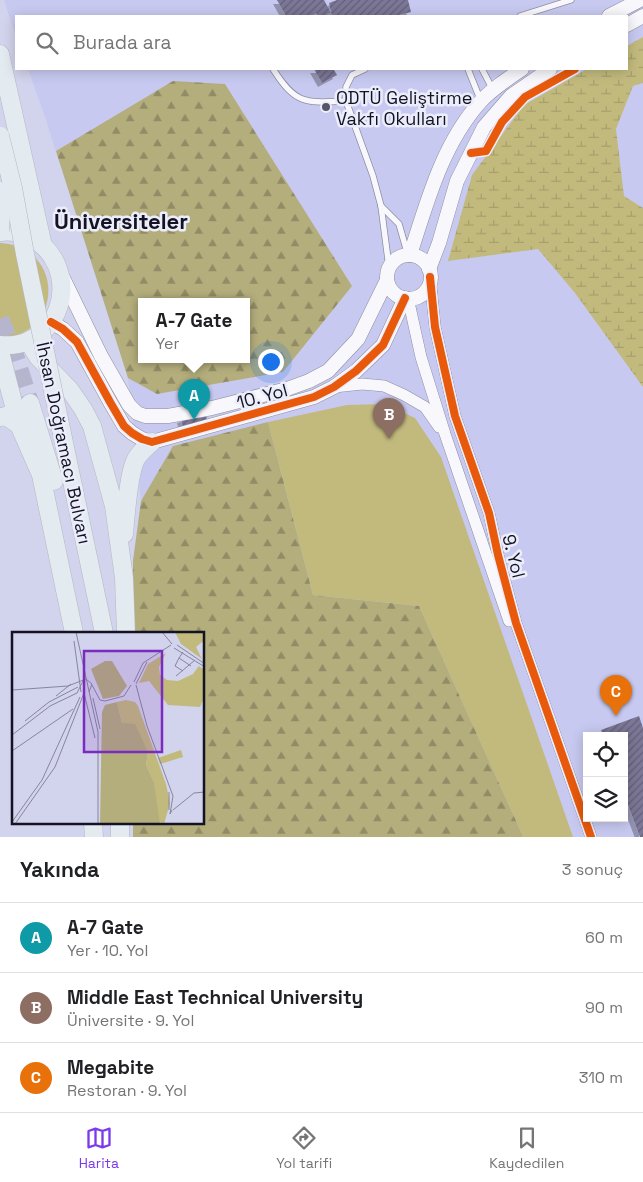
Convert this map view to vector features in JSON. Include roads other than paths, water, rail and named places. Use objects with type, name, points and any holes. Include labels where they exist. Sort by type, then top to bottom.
[{"type":"main road","points":[[0,54],[43,246]]},
{"type":"main road","name":"İhsan Doğramacı Bulvarı","points":[[0,136],[13,188],[104,632]]},
{"type":"main road","points":[[0,191],[5,232]]},
{"type":"main road","points":[[0,220],[3,223],[5,232]]},
{"type":"main road","points":[[0,346],[20,344],[38,335],[51,322],[58,311],[62,285],[60,272],[53,258],[43,246],[30,237],[5,232]]},
{"type":"main road","points":[[30,340],[32,349],[70,390],[92,426],[114,506],[122,559],[126,632]]},
{"type":"main road","points":[[0,352],[19,425],[41,475],[74,632]]},
{"type":"main road","name":"İhsan Doğramacı Bulvarı","points":[[30,403],[58,495],[68,550],[87,632]]},
{"type":"main road","points":[[0,417],[6,416],[19,425]]},
{"type":"main road","points":[[122,559],[131,474],[135,460],[152,442]]},
{"type":"main road","points":[[93,824],[95,837]]},
{"type":"main road","points":[[95,837],[97,824]]},
{"type":"main road","points":[[118,824],[118,837]]},
{"type":"street","points":[[611,15],[640,0]]},
{"type":"street","points":[[628,24],[643,16]]},
{"type":"street","points":[[409,255],[433,186],[448,151],[465,120],[493,90],[521,70]]},
{"type":"street","points":[[430,273],[422,259],[416,256],[409,255],[396,259],[388,274],[389,286],[393,292],[406,298],[414,297],[426,290],[457,181],[484,127],[511,96],[549,70]]},
{"type":"street","name":"10. Yol","points":[[60,272],[101,356],[129,405],[137,413],[145,416],[168,416],[212,408],[287,389],[309,381],[328,371],[358,339],[388,274]]},
{"type":"street","name":"9. Yol","points":[[430,273],[435,327],[455,416],[489,513],[516,622],[591,837]]},
{"type":"street","name":"9. Yol","points":[[406,298],[421,357],[445,434],[584,837]]},
{"type":"street","name":"10. Yol","points":[[152,442],[314,397],[334,387],[356,371],[383,345],[406,298]]},
{"type":"street","points":[[51,322],[63,329],[78,342],[124,426],[132,433],[152,442]]},
{"type":"street","name":"9. Yol","points":[[334,387],[362,384],[384,386],[425,407],[445,434]]},
{"type":"street","points":[[212,408],[218,423]]},
{"type":"street","points":[[168,416],[176,435]]},
{"type":"lane","points":[[523,15],[571,0]]},
{"type":"lane","points":[[273,70],[285,87],[294,95],[305,100],[317,102],[346,101]]},
{"type":"lane","points":[[363,70],[352,76],[349,81],[346,87],[346,101],[373,176],[381,206],[388,274]]},
{"type":"lane","points":[[468,70],[481,101]]},
{"type":"lane","points":[[483,70],[493,90]]},
{"type":"lane","points":[[381,206],[399,224],[409,255]]},
{"type":"tunnel","points":[[0,319],[15,355],[30,403]]},
{"type":"place","name":"ODTÜ Geliştirme Vakfı Okulları","points":[[326,107]]},
{"type":"place","name":"A-7 Gate","points":[[194,420]]},
{"type":"place","name":"Middle East Technical University","points":[[389,439]]},
{"type":"place","name":"Megabite","points":[[616,716]]},
{"type":"district","name":"Üniversiteler","points":[[121,221]]}]
